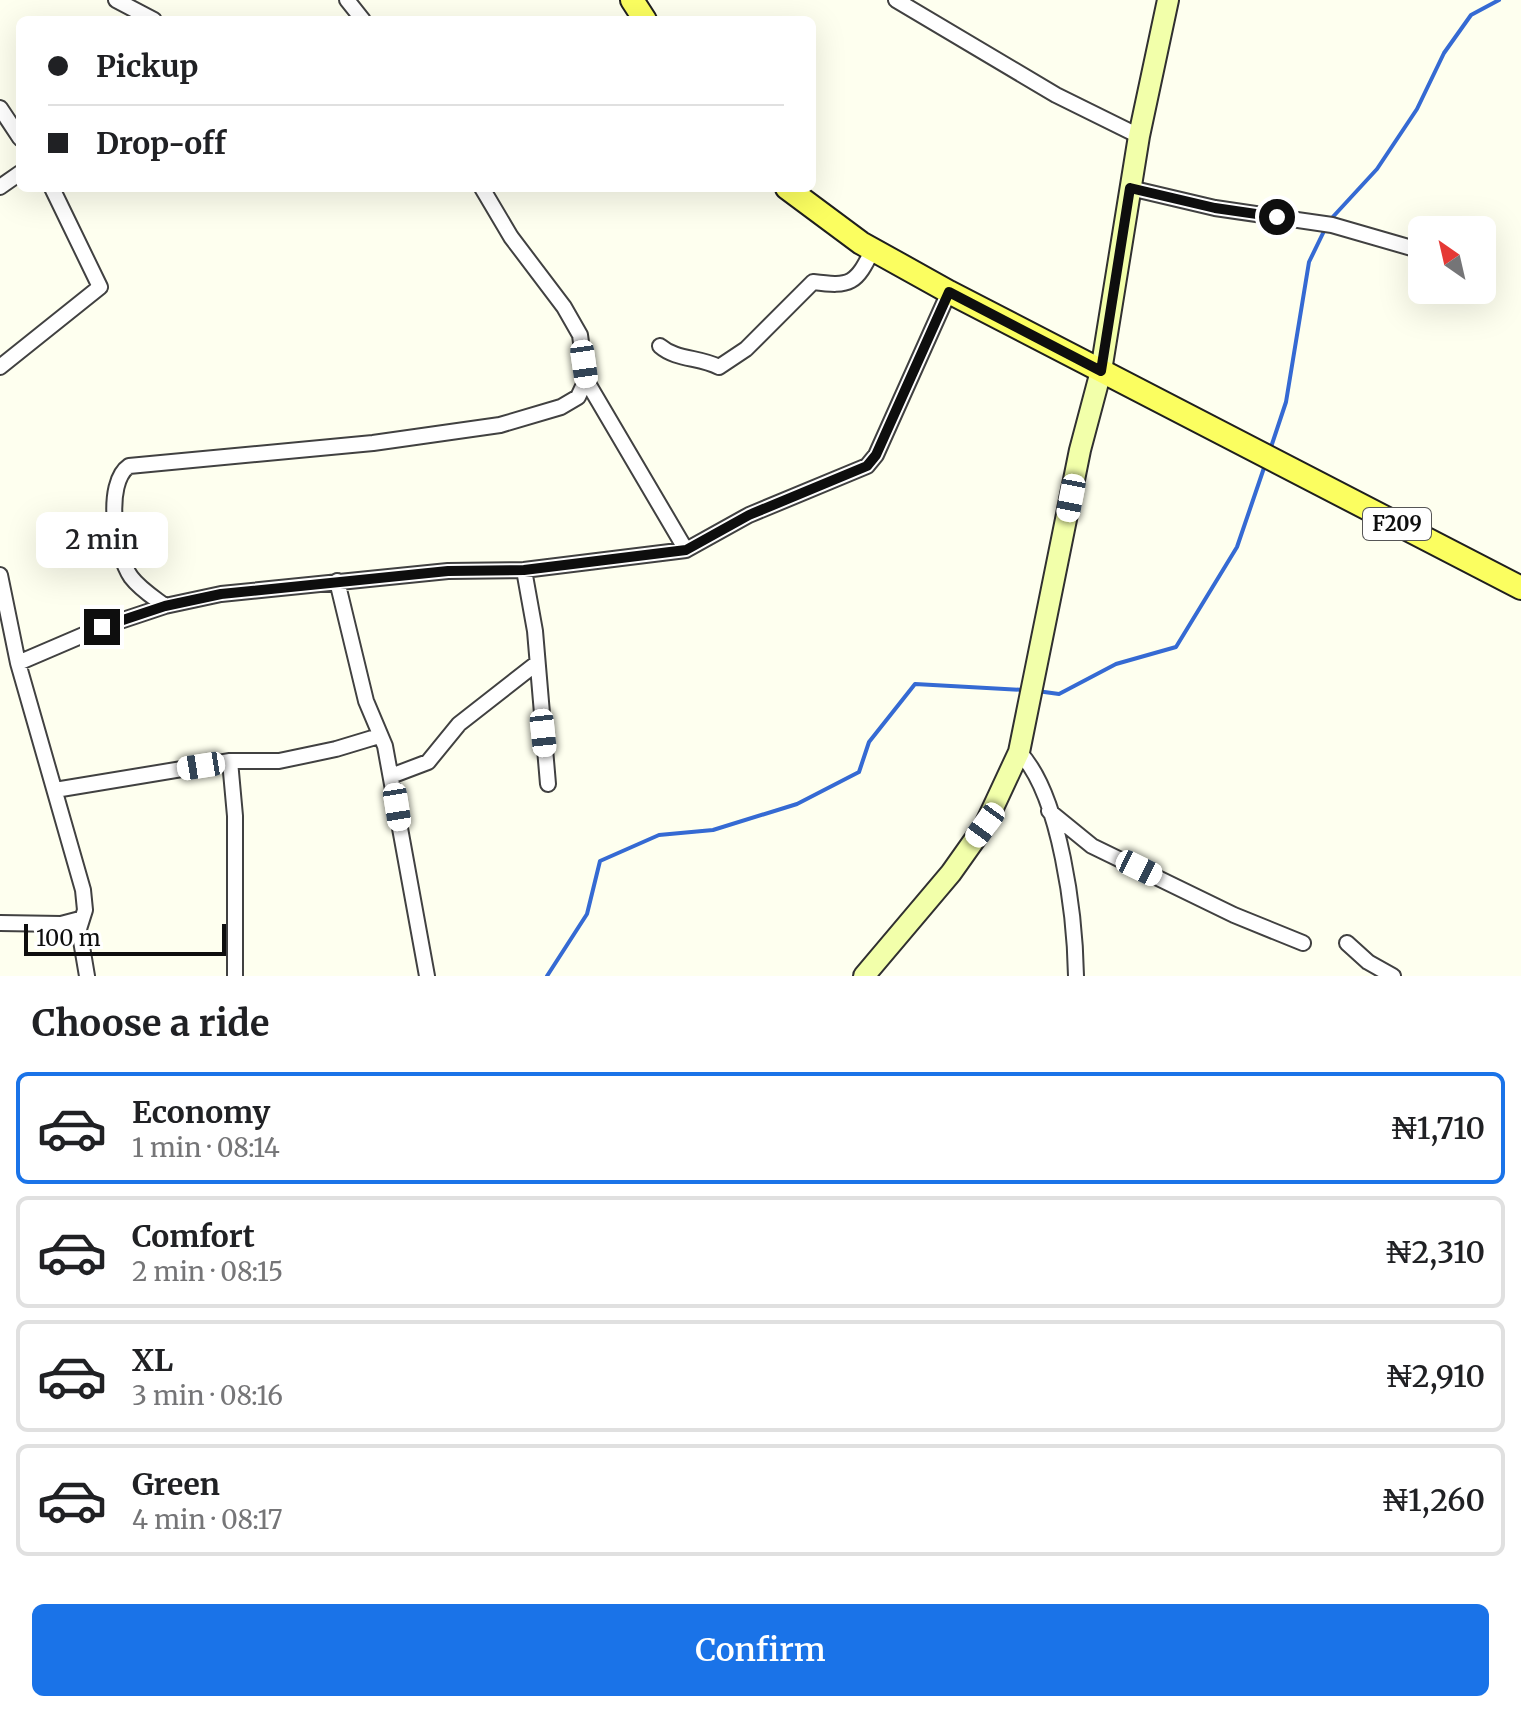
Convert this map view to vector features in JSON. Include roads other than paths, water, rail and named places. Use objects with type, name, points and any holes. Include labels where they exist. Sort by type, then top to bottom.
[{"type":"main road","points":[[864,976],[951,873],[985,825],[1019,752],[1080,450],[1101,371],[1139,136],[1168,0]]},
{"type":"main road","name":"F209","points":[[793,192],[873,249],[949,292],[1521,588]]},
{"type":"street","points":[[116,0],[146,16]]},
{"type":"street","points":[[347,0],[360,16]]},
{"type":"street","points":[[896,0],[1056,95],[1139,136]]},
{"type":"street","points":[[0,108],[16,132]]},
{"type":"street","points":[[1130,188],[1215,208],[1332,225],[1408,247]]},
{"type":"street","points":[[0,367],[100,287],[54,192]]},
{"type":"street","points":[[484,192],[511,237],[564,307],[580,335],[586,380],[686,550]]},
{"type":"street","points":[[660,346],[671,355],[686,356],[719,367],[746,349],[813,282],[839,286],[856,279],[873,249]]},
{"type":"street","points":[[18,663],[165,606],[221,594],[448,571],[524,570],[686,550],[801,492],[852,474],[876,455],[949,292]]},
{"type":"street","points":[[165,606],[130,576],[115,531],[116,483],[120,472],[129,466],[373,443],[500,425],[561,407],[578,397],[586,380]]},
{"type":"street","points":[[524,570],[537,663],[548,784]]},
{"type":"street","points":[[0,575],[18,663],[83,890],[85,910],[79,929],[87,976]]},
{"type":"street","points":[[337,581],[366,701],[391,776],[427,976]]},
{"type":"street","points":[[391,776],[428,762],[459,724],[537,663]]},
{"type":"street","points":[[55,790],[230,761],[279,761],[379,736]]},
{"type":"street","points":[[1019,752],[1036,772],[1049,811],[1069,892],[1076,976]]},
{"type":"street","points":[[230,761],[235,816],[235,976]]},
{"type":"street","points":[[1049,811],[1092,846],[1234,915],[1303,943]]},
{"type":"street","points":[[0,923],[61,924],[80,919]]},
{"type":"street","points":[[1347,943],[1368,962],[1393,976]]},
{"type":"waterway","points":[[1330,220],[1377,169],[1417,109],[1444,53],[1471,15],[1499,0]]},
{"type":"waterway","points":[[1270,450],[1286,402],[1309,262],[1326,227]]},
{"type":"waterway","points":[[1037,691],[1059,694],[1116,664],[1176,647],[1237,547],[1266,462]]},
{"type":"waterway","points":[[547,976],[587,914],[600,861],[659,835],[713,830],[797,804],[859,772],[869,742],[915,684],[1024,690]]}]
